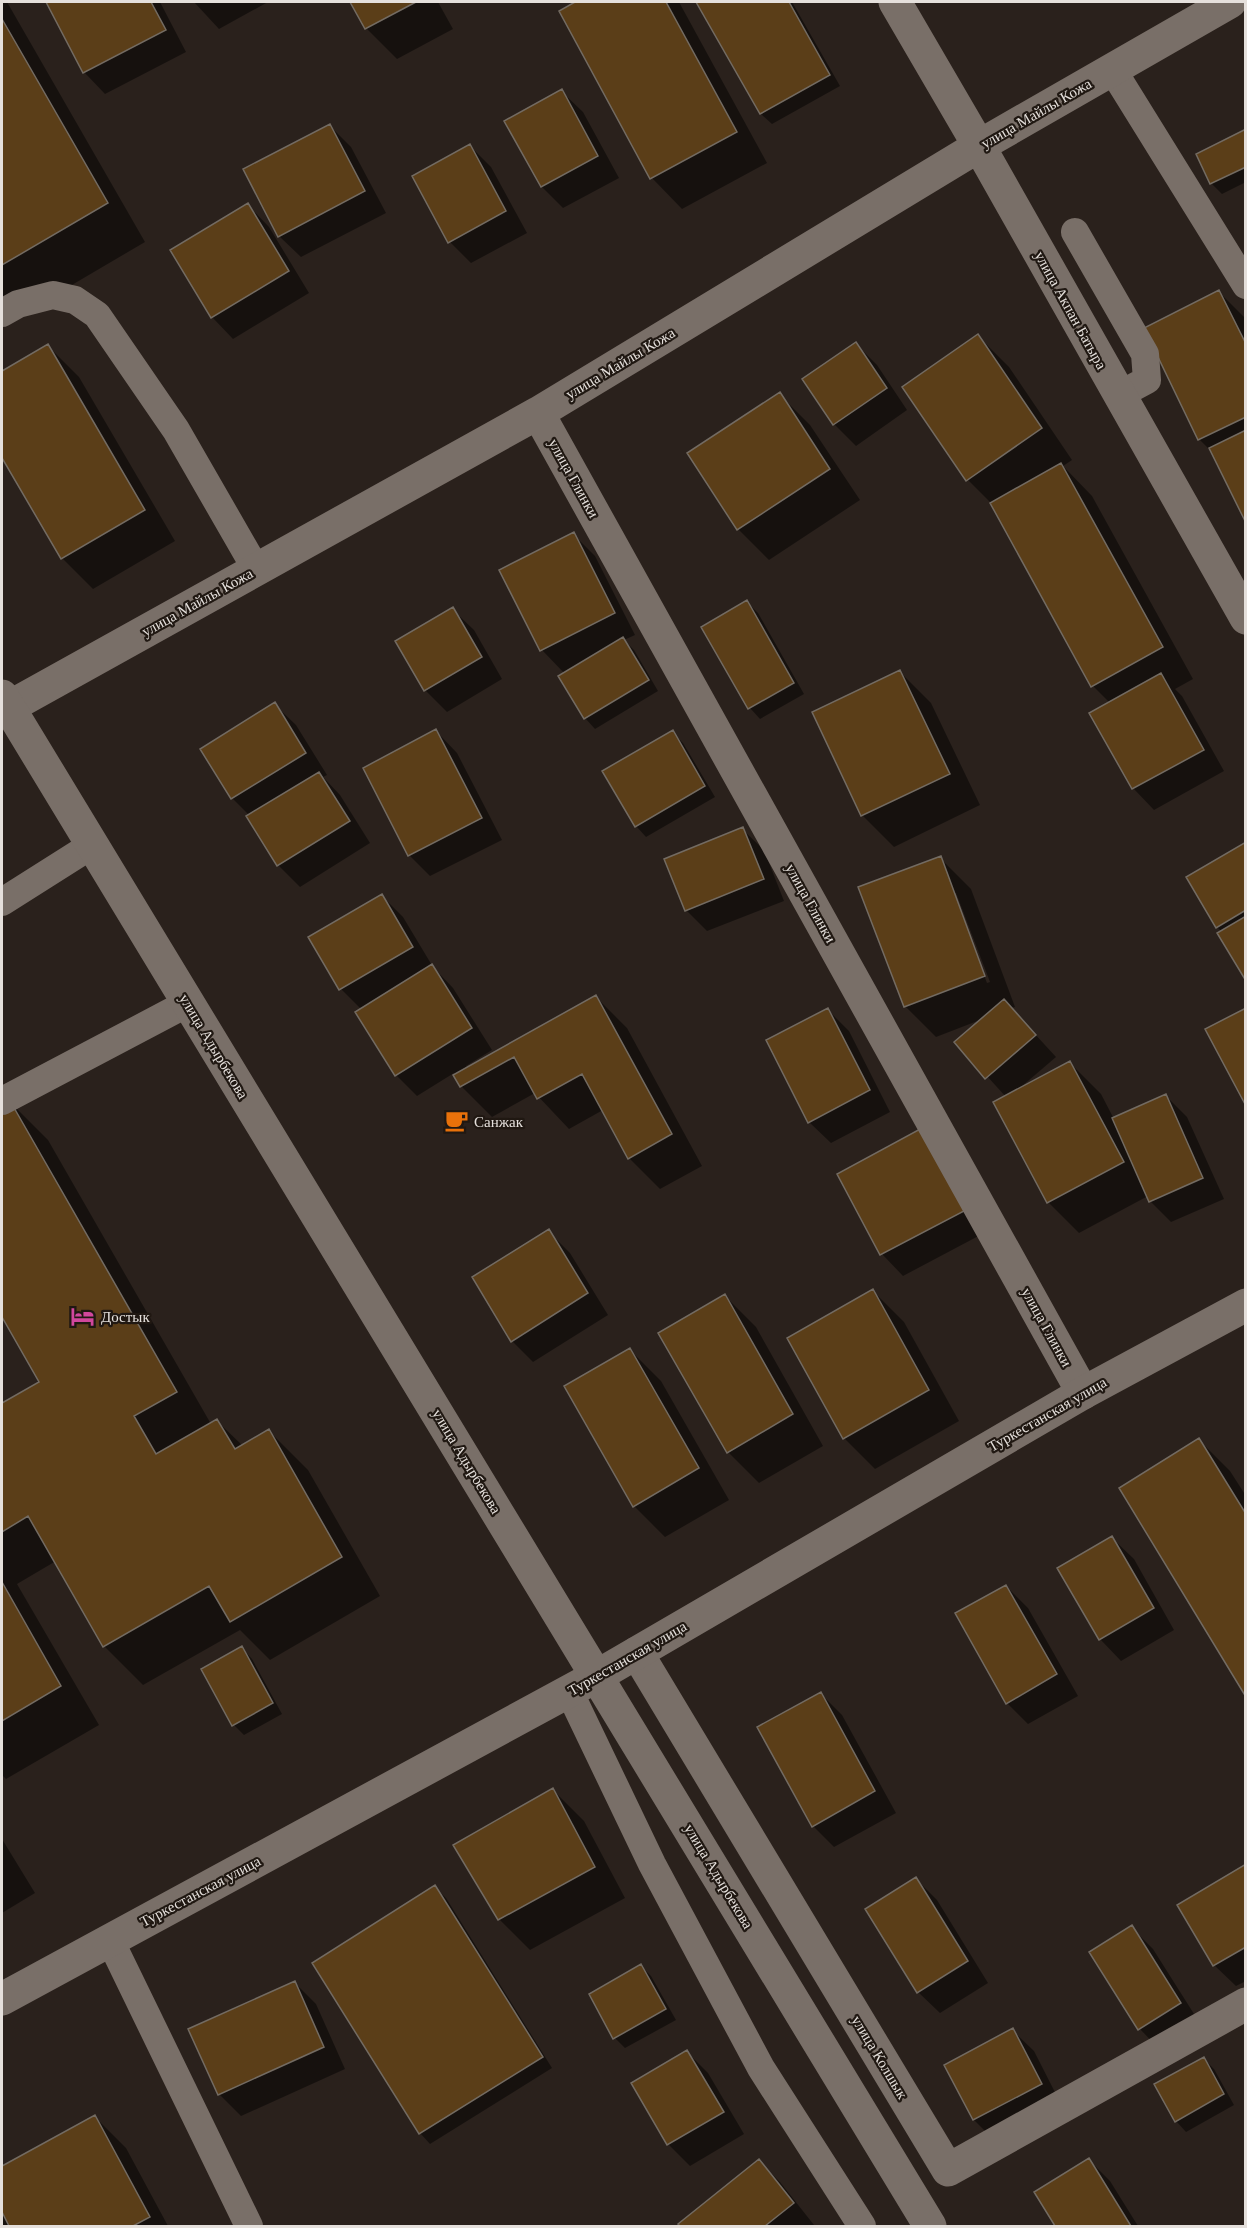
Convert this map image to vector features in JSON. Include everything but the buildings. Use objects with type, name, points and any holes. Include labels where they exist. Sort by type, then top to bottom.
[{"type":"street","name":"улица Акпан Батыра","points":[[895,2],[979,146],[1245,618]]},
{"type":"street","name":"улица Майлы Кожа","points":[[4,705],[538,413],[979,146],[1230,2]]},
{"type":"street","name":"улица Глинки","points":[[538,413],[1083,1393]]},
{"type":"street","name":"улица Адырбекова","points":[[4,705],[188,1004],[583,1683],[930,2226]]},
{"type":"street","name":"Туркестанская улица","points":[[2,1999],[638,1653],[1083,1393],[1245,1305]]},
{"type":"street","name":"улица Колшык","points":[[638,1653],[948,2170],[1245,2004]]},
{"type":"lane","points":[[1112,69],[1245,285]]},
{"type":"lane","points":[[1075,232],[1145,354],[1147,380],[1119,395]]},
{"type":"lane","points":[[2,313],[18,304],[53,295],[75,300],[97,315],[176,430],[256,569]]},
{"type":"lane","points":[[2,902],[92,845]]},
{"type":"lane","points":[[2,1101],[188,1004]]},
{"type":"lane","points":[[583,1683],[652,1864],[761,2068],[862,2226]]},
{"type":"lane","points":[[110,1940],[249,2226]]},
{"type":"place","name":"Санжак","points":[[456,1121]]},
{"type":"place","name":"Достык","points":[[83,1316]]}]
